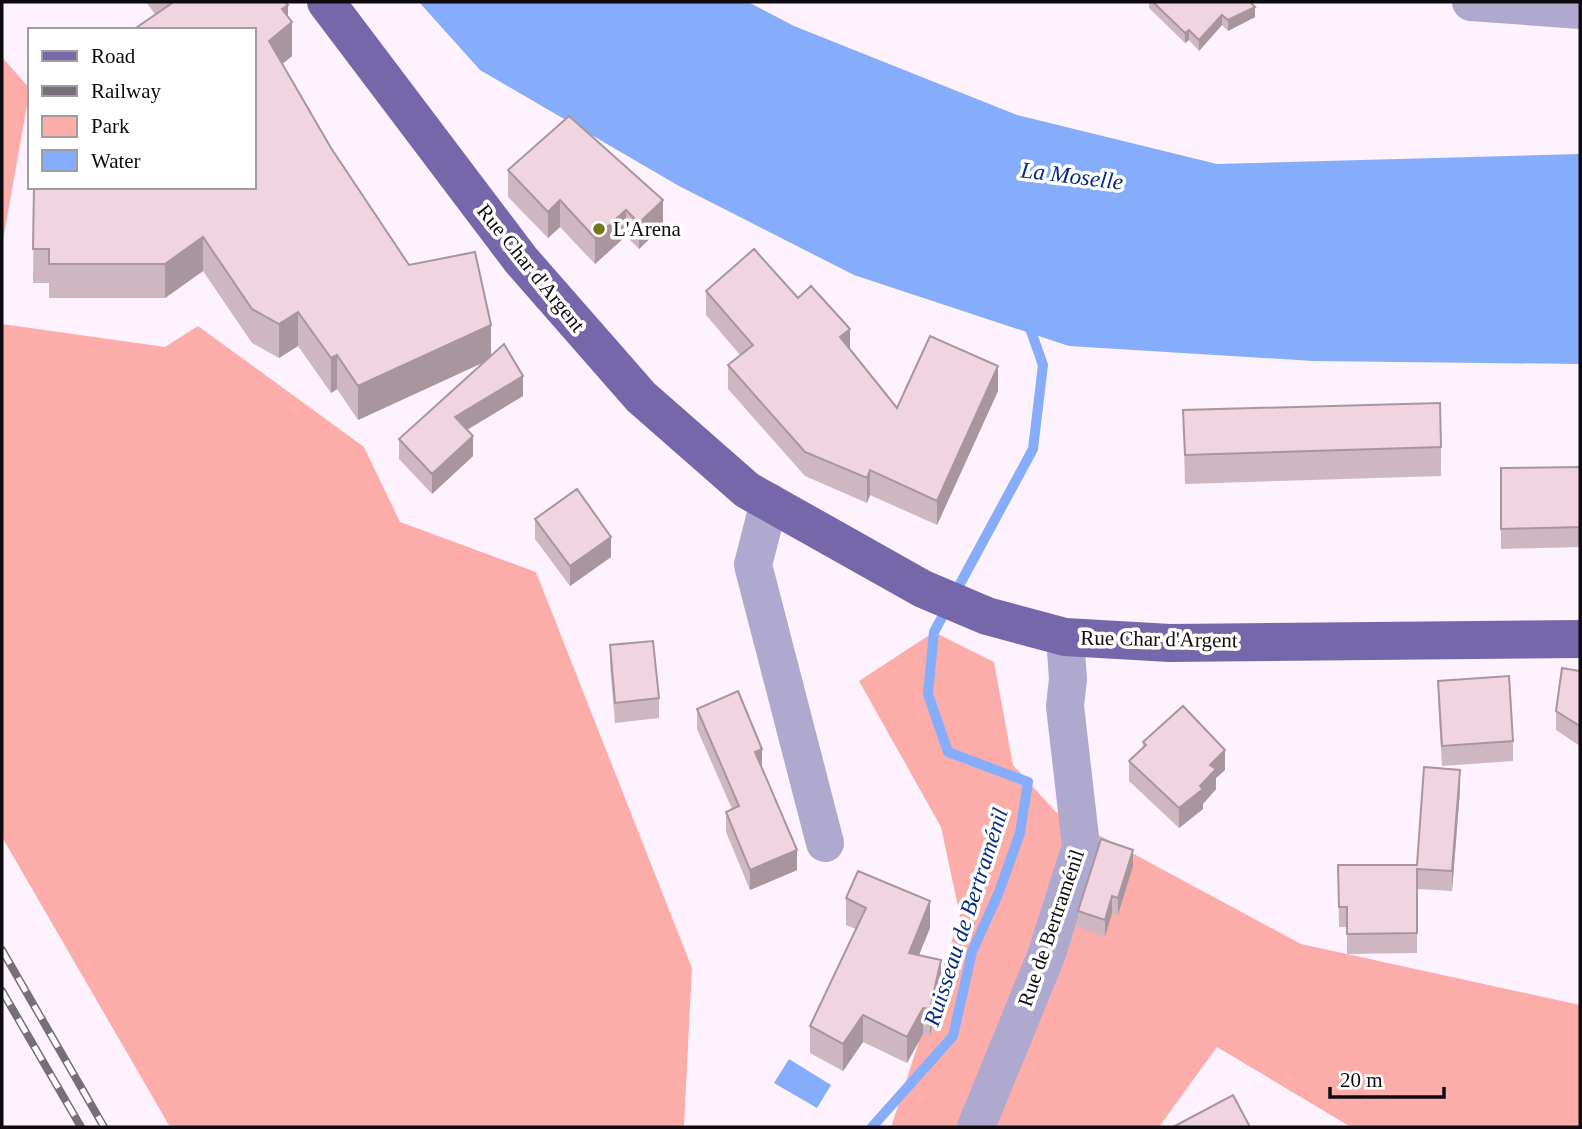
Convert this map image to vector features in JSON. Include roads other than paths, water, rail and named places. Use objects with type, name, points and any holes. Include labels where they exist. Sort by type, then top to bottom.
[{"type":"main road","name":"Rue Char d'Argent","points":[[326,2],[521,260],[640,397],[747,490],[923,589],[987,616],[1065,637],[1170,643],[1580,639]]},
{"type":"street","points":[[1471,2],[1580,10]]},
{"type":"street","points":[[769,502],[753,565],[825,844]]},
{"type":"street","name":"Rue de Bertraménil","points":[[976,1127],[1046,956],[1081,846],[1065,706],[1068,679],[1065,637]]},
{"type":"water","name":"La Moselle","points":[[419,2],[748,2],[794,26],[1017,115],[1217,164],[1580,154],[1580,364],[1313,361],[1069,346],[854,275],[679,186],[480,70]]},
{"type":"water","points":[[789,1059],[831,1085],[817,1108],[774,1083]]},
{"type":"waterway","name":"Ruisseau de Bertraménil","points":[[872,1127],[953,1036],[972,952],[999,892],[1020,833],[1028,782],[948,752],[928,694],[934,632],[1033,449],[1043,365],[1027,320]]},
{"type":"railway","points":[[2,950],[104,1127]]},
{"type":"railway","points":[[2,991],[81,1127]]},
{"type":"place","name":"L'Arena","points":[[599,229]]}]
